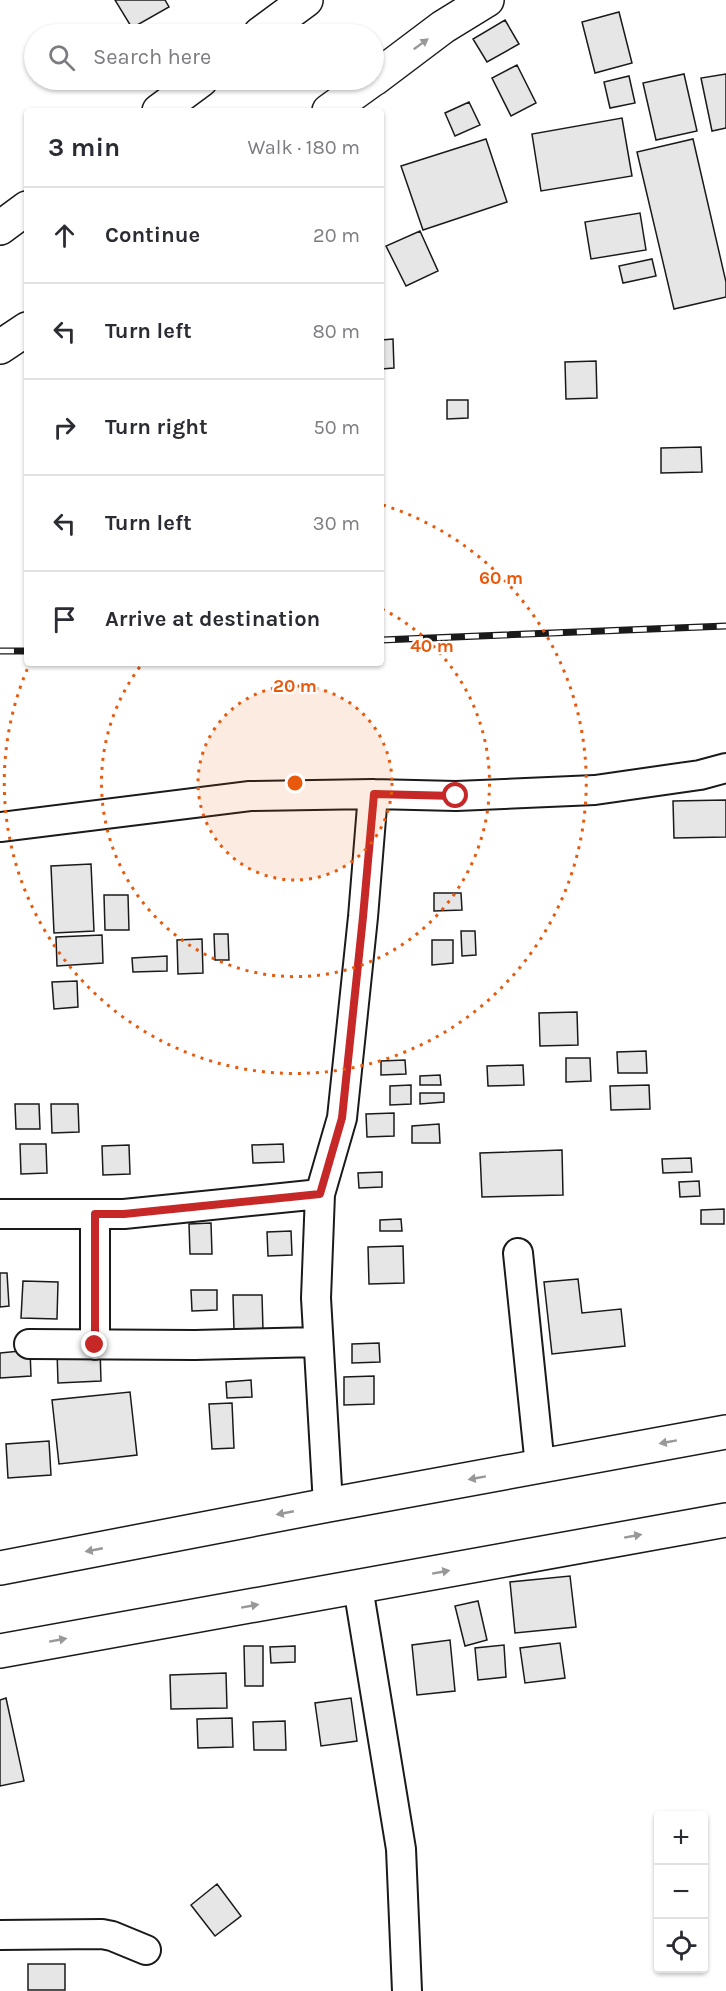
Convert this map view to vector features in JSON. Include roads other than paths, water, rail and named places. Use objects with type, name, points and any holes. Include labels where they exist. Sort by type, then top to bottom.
[{"type":"main road","points":[[274,24],[306,0]]},
{"type":"main road","points":[[384,71],[443,27],[487,0]]},
{"type":"main road","points":[[163,108],[187,90]]},
{"type":"main road","points":[[333,108],[358,90]]},
{"type":"main road","points":[[0,228],[24,210]]},
{"type":"main road","points":[[0,347],[24,331]]},
{"type":"main road","points":[[0,1568],[726,1432]]},
{"type":"main road","points":[[0,1651],[726,1520]]},
{"type":"street","points":[[0,826],[250,796],[374,794],[456,796],[595,790],[700,775],[726,768]]},
{"type":"street","points":[[328,1505],[316,1298],[320,1194],[342,1118],[374,794]]},
{"type":"street","points":[[0,1214],[124,1214],[320,1194]]},
{"type":"street","points":[[95,1214],[95,1345]]},
{"type":"street","points":[[518,1253],[540,1466]]},
{"type":"street","points":[[29,1344],[318,1342]]},
{"type":"street","points":[[358,1587],[401,1848],[407,1991]]},
{"type":"street","points":[[0,1935],[102,1934],[146,1950]]},
{"type":"railway","points":[[384,640],[726,626]]},
{"type":"railway","points":[[0,651],[24,651]]}]
